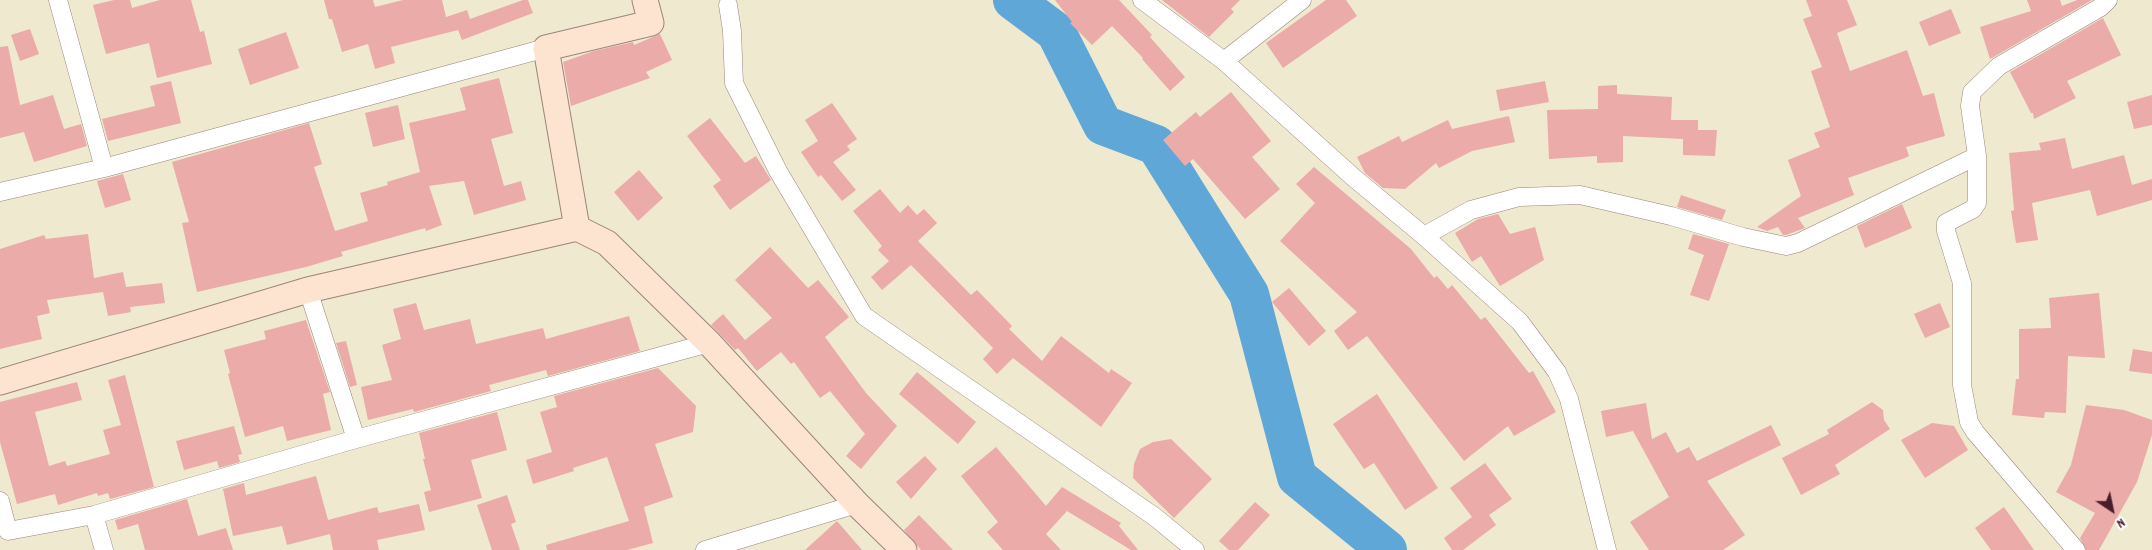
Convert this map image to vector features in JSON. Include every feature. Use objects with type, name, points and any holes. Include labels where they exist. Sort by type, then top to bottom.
[{"type":"main road","points":[[577,228],[546,48],[650,23],[645,0]]},
{"type":"main road","points":[[0,382],[308,290],[577,228],[606,242],[709,343],[857,504],[904,550]]},
{"type":"street","points":[[58,0],[104,168]]},
{"type":"street","points":[[1142,0],[1224,61],[1353,177],[1424,236],[1520,322],[1557,372],[1569,399],[1607,550]]},
{"type":"street","points":[[1224,61],[1302,0]]},
{"type":"street","points":[[2076,550],[1975,432],[1969,422],[1962,385],[1962,283],[1946,231],[1946,222],[1973,209],[1977,203],[1977,156],[1970,106],[1972,92],[1999,66],[2102,7],[2108,0]]},
{"type":"street","points":[[728,4],[732,30],[734,83],[778,171],[864,316],[1155,517],[1195,550]]},
{"type":"street","points":[[0,192],[104,168],[546,48]]},
{"type":"street","points":[[1424,236],[1471,210],[1519,197],[1580,195],[1671,216],[1743,237],[1786,246],[1798,243],[1977,156]]},
{"type":"street","points":[[308,290],[356,439]]},
{"type":"street","points":[[0,501],[8,531],[94,515],[356,439],[709,343]]},
{"type":"street","points":[[705,550],[857,504]]},
{"type":"street","points":[[94,515],[104,550]]},
{"type":"building","points":[[114,0],[130,0],[132,8],[160,0],[191,0],[200,32],[204,31],[212,64],[157,78],[149,43],[106,54],[93,5]]},
{"type":"building","points":[[324,0],[373,0],[375,7],[403,0],[442,0],[446,17],[467,10],[470,19],[523,0],[528,0],[533,13],[462,40],[458,30],[391,47],[395,63],[375,69],[368,44],[342,52]]},
{"type":"building","points":[[1055,0],[1119,0],[1152,35],[1150,37],[1185,77],[1170,91],[1143,58],[1112,26],[1092,45],[1070,23],[1072,22]]},
{"type":"building","points":[[1162,0],[1240,0],[1231,9],[1234,12],[1209,37]]},
{"type":"building","points":[[1326,0],[1346,0],[1357,16],[1283,68],[1266,43]]},
{"type":"building","points":[[1806,0],[1847,0],[1857,25],[1837,33],[1850,71],[1907,50],[1923,96],[1934,93],[1945,136],[1906,147],[1909,156],[1848,178],[1854,195],[1798,218],[1805,228],[1783,235],[1778,227],[1767,231],[1757,227],[1801,196],[1788,160],[1820,147],[1814,133],[1830,127],[1811,71],[1822,67],[1803,19],[1812,16]]},
{"type":"building","points":[[2027,0],[2060,0],[2062,6],[2077,0],[2092,0],[1990,59],[1980,27],[2031,11]]},
{"type":"building","points":[[1951,9],[1961,33],[1929,46],[1919,22]]},
{"type":"building","points":[[2103,18],[2121,55],[2067,81],[2076,98],[2034,119],[2033,113],[2031,113],[2010,72]]},
{"type":"building","points":[[30,29],[39,54],[20,61],[11,35]]},
{"type":"building","points":[[286,32],[299,68],[250,85],[238,49]]},
{"type":"building","points":[[660,34],[672,60],[646,72],[650,78],[571,106],[563,62],[594,51],[633,42],[634,45]]},
{"type":"building","points":[[8,46],[20,105],[53,95],[64,129],[81,124],[87,146],[34,162],[24,132],[0,138],[0,47]]},
{"type":"building","points":[[499,78],[513,133],[491,139],[504,186],[521,181],[526,200],[474,215],[464,181],[429,186],[442,225],[426,231],[425,228],[341,252],[343,256],[306,267],[197,292],[182,223],[189,222],[172,162],[309,123],[322,164],[314,167],[335,231],[368,221],[360,193],[388,185],[387,182],[420,172],[409,123],[466,110],[460,88]]},
{"type":"building","points":[[171,81],[181,123],[108,141],[102,119],[155,106],[150,86]]},
{"type":"building","points":[[1545,81],[1549,102],[1500,111],[1496,90]]},
{"type":"building","points":[[1617,85],[1617,94],[1672,97],[1671,120],[1698,120],[1698,130],[1717,130],[1715,156],[1683,155],[1683,139],[1623,136],[1623,162],[1597,163],[1597,156],[1549,159],[1547,110],[1598,109],[1598,86]]},
{"type":"building","points":[[1231,92],[1271,141],[1252,157],[1280,189],[1245,219],[1193,159],[1185,166],[1163,140],[1196,112],[1200,117]]},
{"type":"building","points":[[2152,95],[2152,125],[2134,129],[2127,102]]},
{"type":"building","points":[[832,103],[857,139],[847,146],[850,150],[833,162],[856,190],[842,201],[821,175],[818,177],[801,152],[818,141],[805,120]]},
{"type":"building","points":[[398,105],[405,139],[373,147],[365,113]]},
{"type":"building","points":[[1509,116],[1515,142],[1472,151],[1439,168],[1436,163],[1405,189],[1383,188],[1365,173],[1357,157],[1399,136],[1402,142],[1448,120],[1452,129]]},
{"type":"building","points":[[710,118],[745,163],[756,156],[771,180],[730,210],[713,186],[721,180],[687,136]]},
{"type":"building","points":[[2065,138],[2072,169],[2124,155],[2132,185],[2152,179],[2152,200],[2097,216],[2090,190],[2032,203],[2038,240],[2016,243],[2011,211],[2014,210],[2009,153],[2041,150],[2039,143]]},
{"type":"building","points":[[1314,167],[1411,249],[1434,278],[1437,276],[1448,289],[1452,285],[1481,320],[1485,317],[1529,373],[1533,371],[1556,412],[1514,436],[1508,426],[1464,461],[1367,336],[1348,350],[1334,331],[1357,312],[1280,241],[1315,203],[1296,184]]},
{"type":"building","points":[[639,170],[663,198],[638,221],[614,192]]},
{"type":"building","points":[[123,174],[131,200],[105,208],[97,181]]},
{"type":"building","points":[[880,189],[900,213],[908,205],[917,215],[924,209],[937,223],[918,241],[971,295],[977,290],[1012,326],[1009,329],[1042,361],[1061,336],[1109,373],[1111,369],[1132,383],[1101,427],[1013,358],[997,374],[983,359],[993,348],[911,265],[882,290],[871,277],[889,261],[878,250],[882,246],[853,211]]},
{"type":"building","points":[[1681,195],[1726,210],[1722,220],[1677,207]]},
{"type":"building","points":[[1902,204],[1912,228],[1865,248],[1857,226]]},
{"type":"building","points":[[1498,214],[1510,234],[1535,227],[1544,260],[1500,286],[1481,256],[1472,262],[1455,233],[1478,219]]},
{"type":"building","points":[[88,234],[94,278],[123,272],[126,287],[162,283],[165,303],[130,307],[131,312],[108,316],[103,292],[47,300],[50,313],[37,316],[42,339],[0,349],[0,249],[44,235],[46,239]]},
{"type":"building","points":[[1693,234],[1729,244],[1709,301],[1690,295],[1704,255],[1688,249]]},
{"type":"building","points":[[770,247],[808,288],[818,280],[849,317],[825,337],[866,393],[897,426],[861,469],[846,456],[865,434],[830,391],[820,398],[794,362],[791,364],[781,352],[757,371],[738,348],[735,350],[711,325],[723,314],[745,340],[772,318],[735,280]]},
{"type":"building","points":[[1289,288],[1326,331],[1309,346],[1272,302]]},
{"type":"building","points":[[2099,293],[2105,358],[2068,356],[2066,413],[2045,412],[2044,418],[2012,415],[2016,379],[2019,379],[2019,329],[2051,328],[2049,298]]},
{"type":"building","points":[[416,303],[424,330],[470,319],[476,344],[543,328],[546,339],[629,316],[640,351],[548,376],[546,370],[489,385],[491,391],[414,412],[413,409],[368,420],[361,387],[392,380],[382,345],[401,339],[393,309]]},
{"type":"building","points":[[1940,303],[1950,327],[1925,338],[1914,314]]},
{"type":"building","points":[[306,320],[330,392],[323,394],[331,430],[287,441],[283,426],[245,437],[228,374],[230,373],[224,350],[266,339],[264,331]]},
{"type":"building","points":[[346,341],[357,385],[350,387],[336,343]]},
{"type":"building","points":[[2133,349],[2152,352],[2152,374],[2129,371]]},
{"type":"building","points":[[658,368],[696,406],[693,432],[655,444],[673,497],[644,507],[653,543],[627,550],[547,550],[546,545],[629,521],[607,457],[573,468],[574,471],[533,484],[526,460],[552,452],[540,412],[557,407],[554,396]]},
{"type":"building","points":[[917,372],[976,422],[958,444],[899,394]]},
{"type":"building","points":[[125,375],[154,487],[110,499],[108,493],[98,496],[97,493],[58,505],[55,494],[17,504],[0,442],[0,402],[77,382],[82,400],[35,412],[49,466],[65,461],[67,466],[110,454],[103,430],[121,425],[108,380]]},
{"type":"building","points":[[1377,394],[1438,488],[1405,510],[1374,463],[1364,469],[1333,424]]},
{"type":"building","points":[[1872,402],[1883,410],[1884,420],[1890,429],[1835,465],[1840,474],[1801,495],[1782,458],[1829,434],[1827,430]]},
{"type":"building","points":[[1646,403],[1652,439],[1666,432],[1677,453],[1689,447],[1697,461],[1771,425],[1781,445],[1707,481],[1745,535],[1723,550],[1649,550],[1630,522],[1669,497],[1633,431],[1606,437],[1601,411]]},
{"type":"building","points":[[2086,405],[2124,410],[2152,420],[2152,435],[2137,482],[2099,550],[2086,550],[2080,538],[2095,513],[2056,492],[2071,465]]},
{"type":"building","points":[[497,412],[507,450],[471,460],[482,498],[429,512],[424,492],[431,490],[419,433]]},
{"type":"building","points":[[1932,423],[1954,426],[1968,450],[1925,478],[1901,440]]},
{"type":"building","points":[[234,426],[242,454],[238,455],[240,462],[219,468],[217,461],[184,470],[176,441]]},
{"type":"building","points":[[1171,439],[1212,479],[1174,518],[1133,478],[1134,464],[1140,449],[1153,442]]},
{"type":"building","points":[[996,447],[1046,506],[1062,487],[1121,523],[1119,526],[1138,550],[1131,550],[1067,511],[1046,534],[1061,550],[1003,550],[987,532],[998,522],[961,476]]},
{"type":"building","points":[[925,456],[937,469],[911,499],[896,482]]},
{"type":"building","points":[[1485,463],[1512,499],[1489,515],[1496,525],[1463,550],[1452,550],[1444,538],[1472,517],[1450,488]]},
{"type":"building","points":[[316,476],[328,520],[377,507],[379,513],[419,504],[425,530],[377,540],[379,550],[333,550],[330,534],[287,545],[282,526],[233,536],[223,489],[244,483],[246,495]]},
{"type":"building","points":[[507,495],[516,522],[511,524],[520,550],[492,550],[477,505]]},
{"type":"building","points":[[187,499],[198,536],[226,528],[233,550],[145,550],[138,524],[118,530],[115,520]]},
{"type":"building","points":[[1255,502],[1270,515],[1238,550],[1229,550],[1219,541]]},
{"type":"building","points":[[2004,507],[2034,550],[1991,550],[1975,528]]},
{"type":"building","points":[[919,515],[953,550],[921,550],[904,530]]},
{"type":"building","points":[[837,521],[862,550],[805,550]]},
{"type":"waterway","points":[[1013,0],[1056,32],[1103,125],[1156,145],[1249,294],[1297,477],[1387,550]]}]
